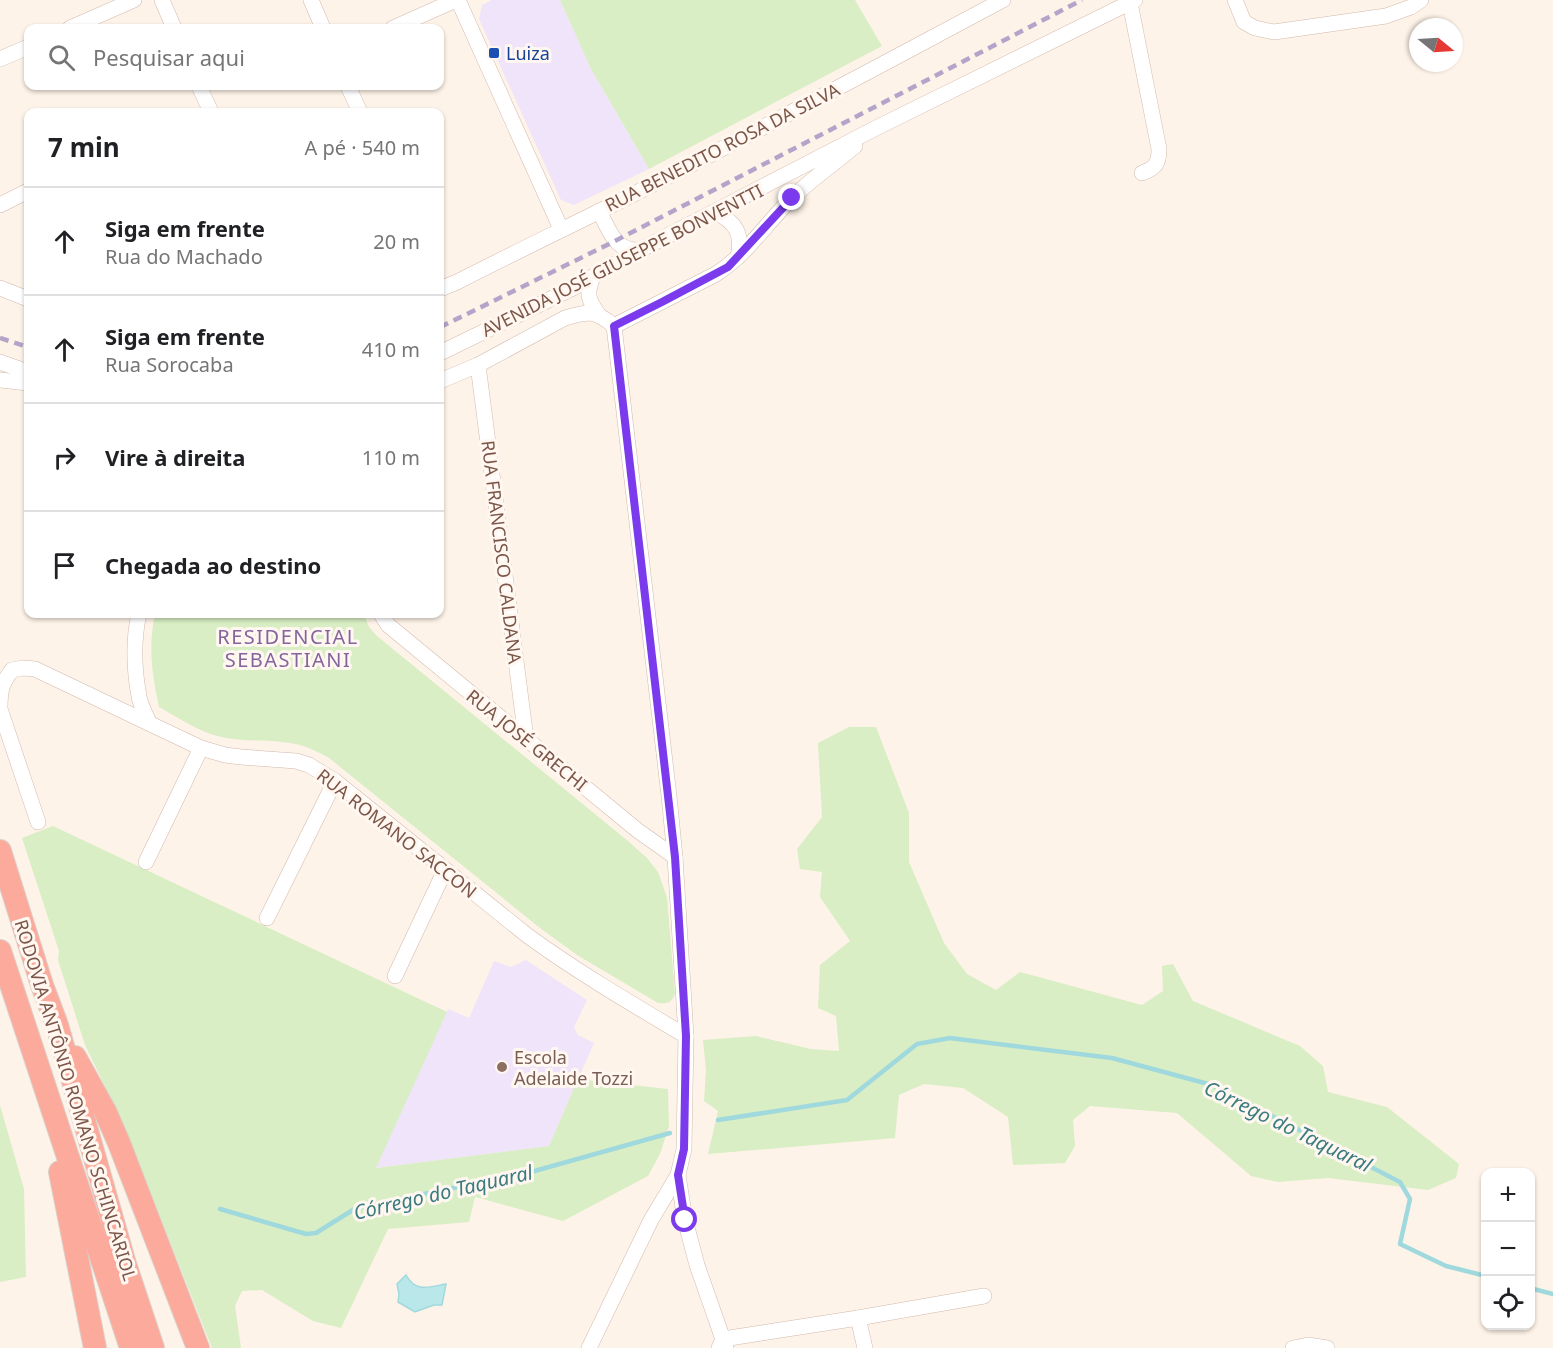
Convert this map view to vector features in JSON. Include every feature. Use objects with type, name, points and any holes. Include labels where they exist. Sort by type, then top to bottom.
[{"type":"highway","name":"RODOVIA ANTÔNIO ROMANO SCHINCARIOL","points":[[0,851],[42,986],[57,1025],[125,1264],[153,1348]]},
{"type":"highway","name":"RODOVIA ANTÔNIO ROMANO SCHINCARIOL","points":[[0,951],[131,1348]]},
{"type":"highway","points":[[57,1025],[105,1111],[119,1143],[198,1348]]},
{"type":"highway","points":[[39,1070],[95,1348]]},
{"type":"street","points":[[79,24],[134,0]]},
{"type":"street","points":[[162,0],[172,24]]},
{"type":"street","points":[[311,0],[321,24]]},
{"type":"street","points":[[402,24],[457,0],[561,229]]},
{"type":"street","points":[[1235,0],[1244,22],[1255,28],[1274,32],[1386,16],[1411,7],[1421,0]]},
{"type":"street","points":[[878,127],[1132,1],[1159,149],[1156,164],[1151,170],[1142,173]]},
{"type":"street","name":"RUA BENEDITO ROSA DA SILVA","points":[[444,287],[599,211],[916,47],[991,2]]},
{"type":"street","points":[[0,59],[24,49]]},
{"type":"street","points":[[200,90],[204,108]]},
{"type":"street","points":[[350,90],[358,108]]},
{"type":"street","name":"AVENIDA JOSÉ GIUSEPPE BONVENTTI","points":[[444,351],[593,277],[640,250],[878,127]]},
{"type":"street","name":"AVENIDA JOSÉ GIUSEPPE BONVENTTI","points":[[444,379],[478,365],[566,318],[578,314],[598,314],[614,326],[716,274],[738,257],[792,198],[878,127]]},
{"type":"street","points":[[0,205],[24,193]]},
{"type":"street","points":[[599,211],[615,242],[627,249],[640,250]]},
{"type":"street","points":[[715,212],[731,222],[736,229],[740,237],[738,257]]},
{"type":"street","points":[[608,268],[615,242]]},
{"type":"street","points":[[593,277],[588,294],[598,314]]},
{"type":"street","points":[[0,288],[24,297]]},
{"type":"street","points":[[589,1348],[651,1220],[678,1175],[684,1149],[686,1036],[675,857],[614,326]]},
{"type":"street","points":[[0,362],[24,371]]},
{"type":"street","name":"RUA FRANCISCO CALDANA","points":[[478,365],[526,739]]},
{"type":"street","points":[[0,380],[24,383]]},
{"type":"street","points":[[138,618],[135,646],[136,673],[139,698],[150,723]]},
{"type":"street","name":"RUA JOSÉ GRECHI","points":[[383,618],[388,625],[637,830],[675,857]]},
{"type":"street","name":"RUA ROMANO SACCON","points":[[38,822],[0,709],[3,682],[12,670],[23,668],[35,669],[201,748],[225,755],[296,761],[309,765],[335,781],[561,960],[686,1036]]},
{"type":"street","points":[[146,862],[201,748]]},
{"type":"street","points":[[267,918],[335,781]]},
{"type":"street","points":[[395,976],[445,870]]},
{"type":"street","points":[[678,1175],[685,1220],[723,1345],[984,1296]]},
{"type":"street","points":[[858,1318],[865,1348]]},
{"type":"street","points":[[1293,1348],[1308,1345],[1326,1348]]},
{"type":"shaded area","points":[[492,0],[560,0],[591,69],[649,169],[574,205],[561,200],[479,19],[482,5]]},
{"type":"shaded area","name":"Escola Adelaide Tozzi","points":[[526,960],[587,1000],[574,1027],[578,1035],[594,1043],[549,1146],[375,1168],[448,1009],[469,1018],[494,961],[511,967]]},
{"type":"green space","points":[[560,0],[855,0],[882,46],[649,169],[591,69]]},
{"type":"green space","points":[[154,618],[366,618],[369,627],[377,636],[647,858],[658,872],[667,898],[675,993],[671,1001],[658,1003],[577,955],[540,928],[329,758],[290,743],[231,739],[213,735],[159,707],[154,683],[152,638]]},
{"type":"green space","points":[[849,727],[876,727],[909,813],[909,862],[944,943],[967,974],[996,990],[1020,972],[1142,1005],[1163,991],[1162,966],[1173,964],[1193,1001],[1300,1046],[1323,1066],[1328,1092],[1387,1107],[1459,1164],[1456,1178],[1428,1190],[1328,1178],[1278,1182],[1251,1176],[1177,1113],[1090,1106],[1073,1120],[1075,1146],[1065,1163],[1013,1165],[1008,1117],[963,1088],[924,1084],[899,1095],[895,1138],[708,1154],[718,1111],[704,1101],[706,1070],[703,1040],[756,1036],[811,1049],[839,1051],[836,1016],[818,1008],[820,965],[850,941],[820,897],[822,872],[800,869],[797,849],[822,817],[818,743]]},
{"type":"green space","points":[[53,826],[447,1012],[376,1168],[549,1146],[578,1079],[668,1089],[669,1126],[660,1154],[648,1176],[563,1221],[475,1197],[469,1222],[388,1229],[341,1328],[313,1321],[262,1290],[242,1291],[235,1306],[241,1348],[212,1348],[125,1128],[85,1045],[58,960],[59,951],[22,838]]},
{"type":"green space","points":[[0,1105],[24,1189],[26,1277],[0,1282]]},
{"type":"water","points":[[406,1275],[419,1287],[446,1284],[442,1305],[434,1305],[415,1312],[398,1302],[397,1284]]},
{"type":"waterway","name":"Córrego do Taquaral","points":[[718,1120],[847,1100],[917,1044],[950,1038],[1112,1058],[1212,1085],[1400,1182],[1410,1199],[1400,1244],[1446,1266],[1481,1275]]},
{"type":"waterway","name":"Córrego do Taquaral","points":[[220,1209],[306,1234],[316,1233],[356,1208],[531,1172],[670,1133]]},
{"type":"waterway","name":"Córrego do Taquaral","points":[[1535,1289],[1553,1294]]},
{"type":"railway","points":[[444,325],[615,241],[1082,0]]},
{"type":"railway","points":[[0,338],[24,346]]},
{"type":"place","name":"Luiza","points":[[494,53]]},
{"type":"place","name":"Escola Adelaide Tozzi","points":[[502,1067]]},
{"type":"district","name":"RESIDENCIAL SEBASTIANI","points":[[288,648]]},
{"type":"route","points":[[685,1220],[678,1175],[684,1149],[686,1036],[675,857],[614,326],[728,267],[792,198]]}]
